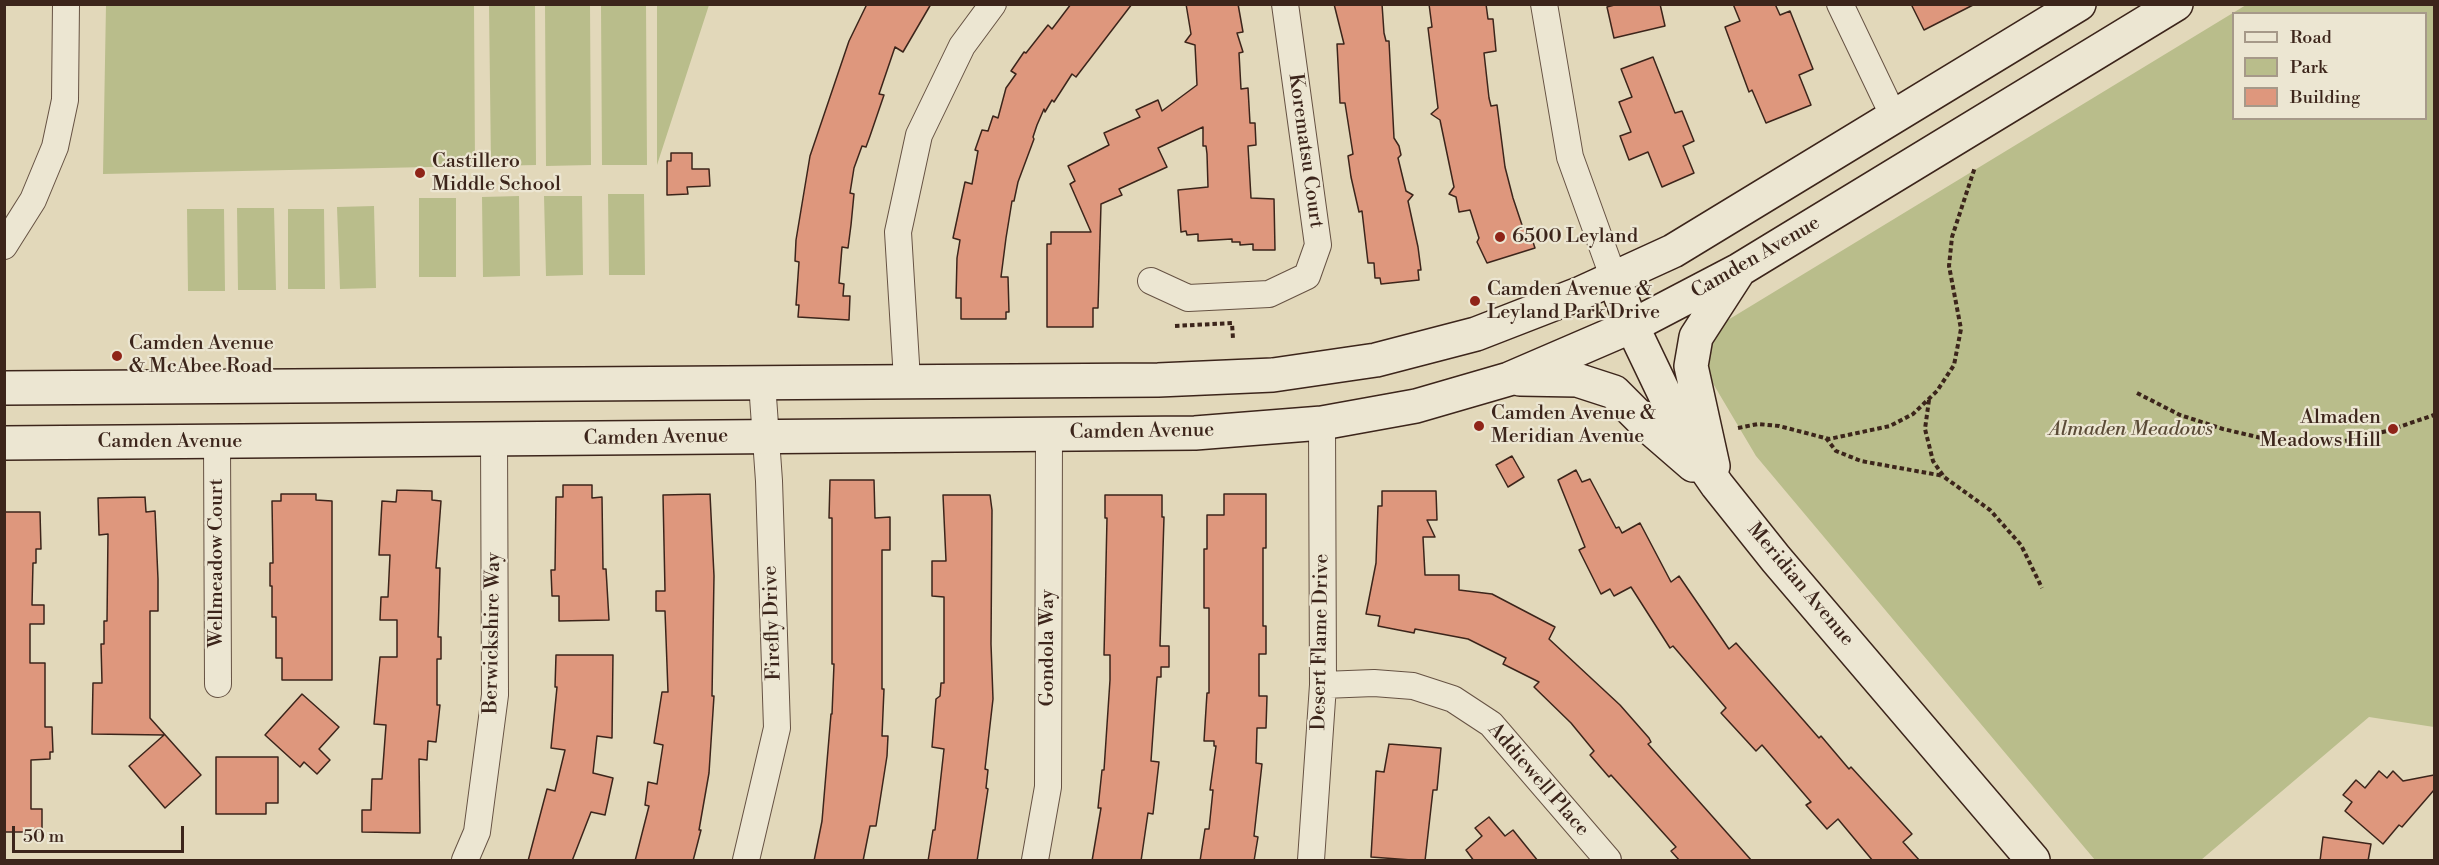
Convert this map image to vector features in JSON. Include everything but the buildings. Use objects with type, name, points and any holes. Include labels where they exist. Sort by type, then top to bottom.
[{"type":"main road","points":[[4,388],[1158,380],[1273,375],[1376,360],[1476,334],[1614,279],[1673,251],[2079,4]]},
{"type":"main road","name":"Camden Avenue","points":[[12,447],[216,442],[1195,433],[1322,423],[1416,406],[1509,379],[1632,326],[1739,270],[2176,4]]},
{"type":"main road","points":[[1717,486],[1691,366],[1696,337],[1739,270]]},
{"type":"main road","name":"Meridian Avenue","points":[[1614,279],[1632,326],[1688,443],[1717,486],[1776,559],[2033,861]]},
{"type":"main road","points":[[4,366],[51,387]]},
{"type":"main road","points":[[1509,379],[1577,380],[1614,392],[1648,426],[1717,486]]},
{"type":"street","points":[[4,246],[33,200],[55,147],[65,100],[66,4]]},
{"type":"street","points":[[907,380],[898,232],[919,135],[962,45],[993,4]]},
{"type":"street","name":"Korematsu Court","points":[[1151,281],[1188,297],[1269,294],[1307,276],[1318,245],[1285,4]]},
{"type":"street","points":[[1544,4],[1570,157],[1614,279]]},
{"type":"street","points":[[1840,4],[1894,117]]},
{"type":"street","name":"Firefly Drive","points":[[746,861],[777,728],[762,383]]},
{"type":"street","name":"Desert Flame Drive","points":[[1311,861],[1323,685],[1322,423]]},
{"type":"street","name":"Gondola Way","points":[[1035,861],[1047,787],[1049,434]]},
{"type":"street","name":"Berwickshire Way","points":[[465,861],[477,832],[495,694],[494,439]]},
{"type":"street","name":"Wellmeadow Court","points":[[216,442],[218,684]]},
{"type":"street","name":"Addiewell Place","points":[[1323,685],[1374,683],[1413,686],[1453,699],[1491,724],[1608,861]]},
{"type":"path","points":[[1738,428],[1758,424],[1779,426],[1825,438],[1890,426],[1913,414],[1937,391],[1954,365],[1961,329],[1949,266],[1952,237],[1976,167]]},
{"type":"path","points":[[1175,326],[1232,323],[1233,339]]},
{"type":"path","points":[[2137,393],[2190,418],[2223,429],[2283,442],[2337,443],[2387,431],[2434,415]]},
{"type":"path","points":[[1929,399],[1925,429],[1933,461],[1944,477],[1990,510],[2021,544],[2042,588]]},
{"type":"path","points":[[1825,438],[1836,451],[1861,461],[1944,477]]},
{"type":"green space","points":[[106,5],[474,5],[475,166],[103,174]]},
{"type":"green space","points":[[489,5],[535,5],[536,165],[491,166]]},
{"type":"green space","points":[[545,5],[590,5],[591,165],[546,166]]},
{"type":"green space","points":[[601,5],[646,5],[647,165],[602,165]]},
{"type":"green space","points":[[657,5],[709,5],[657,165]]},
{"type":"green space","name":"Almaden Meadows","points":[[2246,5],[2434,5],[2434,727],[2369,717],[2201,860],[2095,860],[1756,456],[1705,370],[1706,347],[1718,326],[2232,14],[2232,120],[2427,120],[2427,12],[2234,12]]},
{"type":"green space","points":[[608,194],[644,194],[645,275],[609,275]]},
{"type":"green space","points":[[519,196],[520,276],[483,277],[482,197]]},
{"type":"green space","points":[[544,196],[582,196],[583,275],[546,276]]},
{"type":"green space","points":[[419,198],[456,198],[456,277],[419,277]]},
{"type":"green space","points":[[374,206],[376,288],[340,289],[337,207]]},
{"type":"green space","points":[[237,208],[274,208],[276,290],[238,290]]},
{"type":"green space","points":[[187,209],[224,209],[225,291],[188,291]]},
{"type":"green space","points":[[288,209],[324,209],[325,289],[288,289]]},
{"type":"place","name":"Castillero Middle School","points":[[420,173]]},
{"type":"place","name":"6500 Leyland","points":[[1500,237]]},
{"type":"place","name":"Camden Avenue & Leyland Park Drive","points":[[1475,301]]},
{"type":"place","name":"Camden Avenue & McAbee Road","points":[[117,356]]},
{"type":"place","name":"Camden Avenue & Meridian Avenue","points":[[1479,426]]},
{"type":"place","name":"Almaden Meadows Hill","points":[[2393,429]]}]
